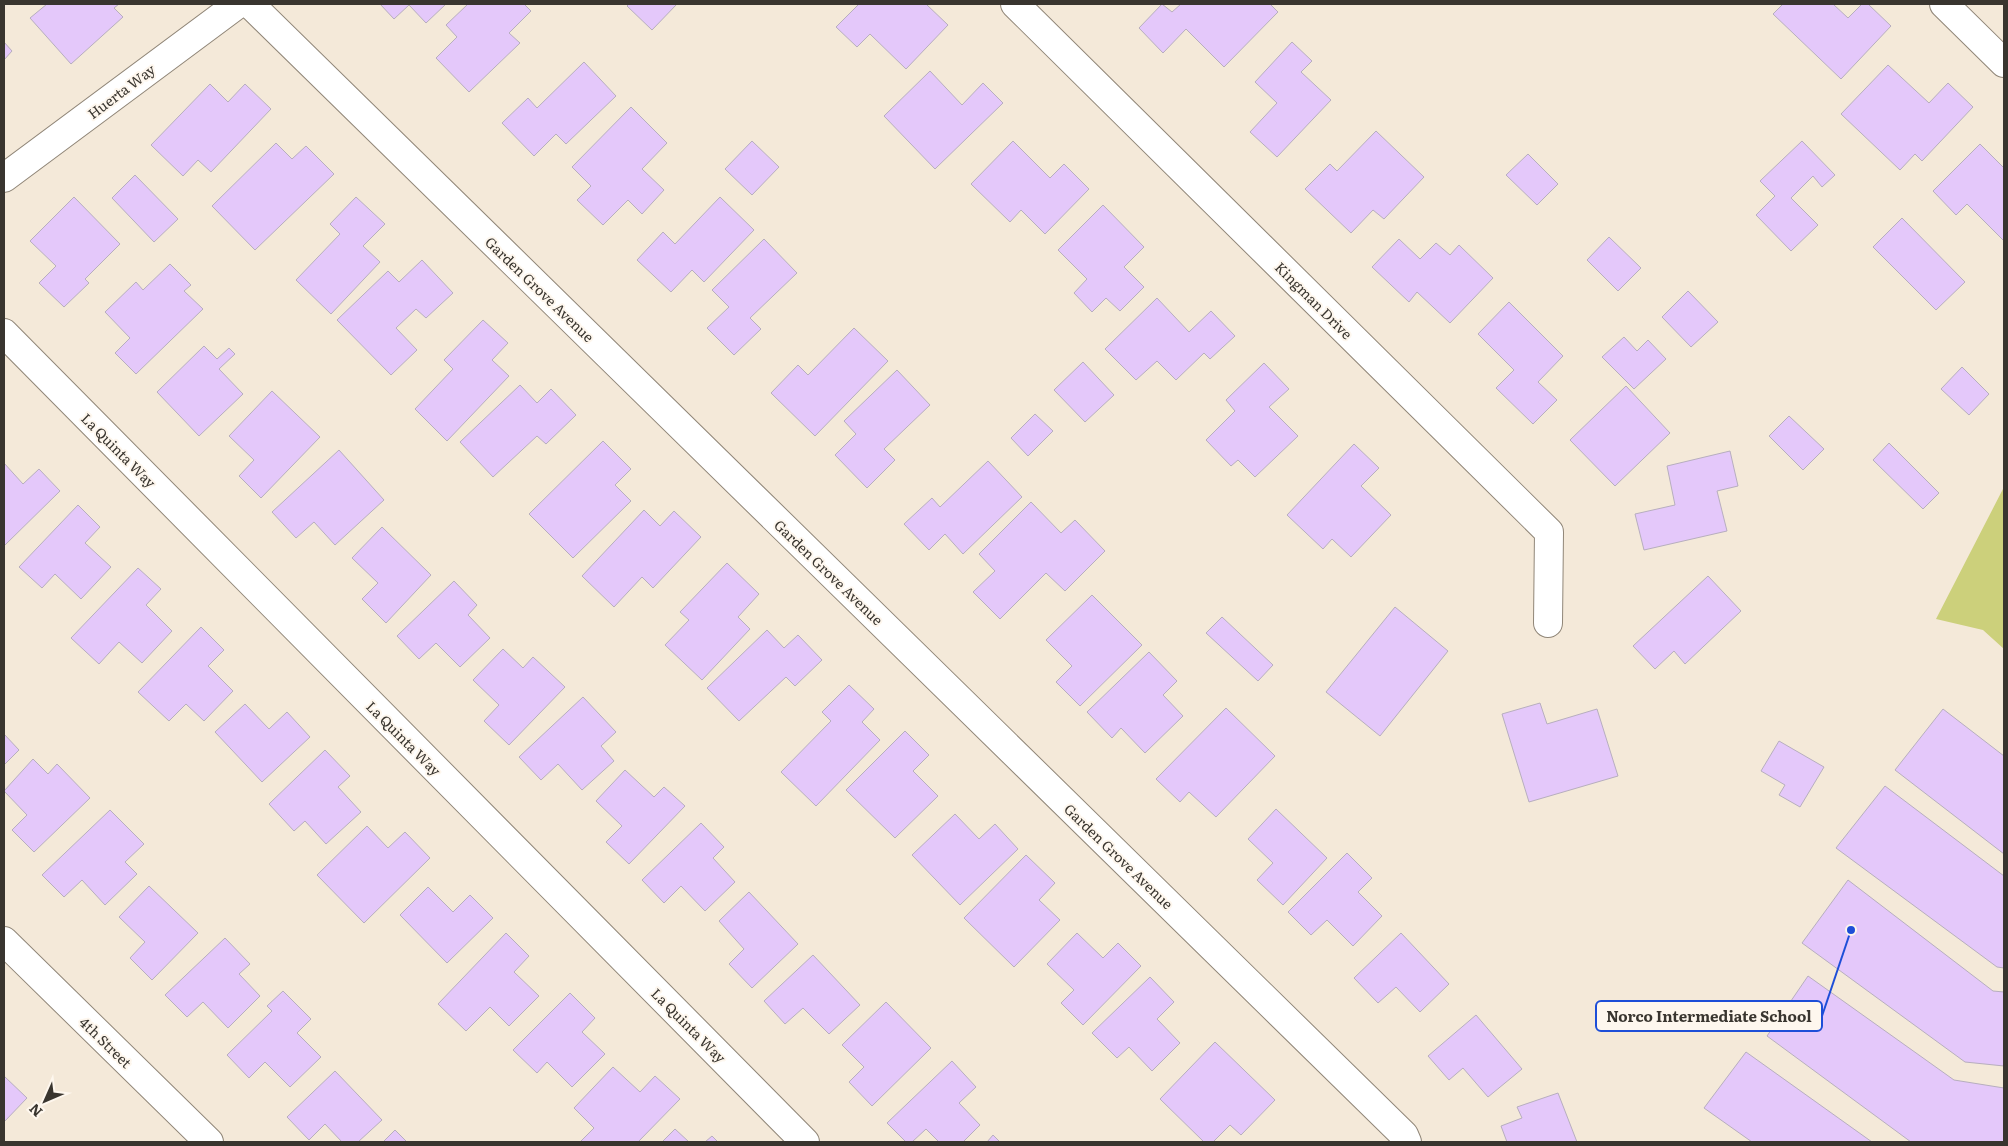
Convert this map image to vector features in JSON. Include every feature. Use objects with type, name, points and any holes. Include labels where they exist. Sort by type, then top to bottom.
[{"type":"street","name":"Huerta Way","points":[[4,178],[238,4]]},
{"type":"street","name":"Garden Grove Avenue","points":[[250,4],[1404,1135],[1407,1142]]},
{"type":"street","name":"Kingman Drive","points":[[1015,4],[1549,532],[1548,623]]},
{"type":"street","points":[[1944,4],[2004,63]]},
{"type":"street","name":"La Quinta Way","points":[[4,333],[805,1142]]},
{"type":"street","name":"4th Street","points":[[4,942],[209,1142]]},
{"type":"green space","points":[[2004,487],[2004,649],[1983,630],[1936,619]]},
{"type":"building","points":[[47,4],[119,4],[114,8],[123,17],[71,64],[30,18]]},
{"type":"building","points":[[380,4],[446,4],[426,23],[409,5],[394,19]]},
{"type":"building","points":[[468,4],[524,4],[531,11],[509,33],[520,43],[469,92],[436,58],[457,37],[446,25]]},
{"type":"building","points":[[629,4],[677,4],[652,30],[627,6]]},
{"type":"building","points":[[859,4],[926,4],[948,25],[906,69],[870,34],[857,47],[836,27]]},
{"type":"building","points":[[1162,4],[1172,12],[1181,4],[1270,4],[1278,12],[1224,67],[1186,29],[1163,53],[1139,28]]},
{"type":"building","points":[[1783,4],[1833,4],[1848,18],[1862,4],[1868,4],[1891,26],[1841,79],[1773,14]]},
{"type":"building","points":[[4,42],[12,51],[4,60]]},
{"type":"building","points":[[1292,42],[1312,61],[1301,72],[1331,100],[1277,157],[1250,132],[1277,103],[1255,82]]},
{"type":"building","points":[[584,62],[616,96],[566,144],[556,134],[534,156],[502,123],[528,98],[537,108]]},
{"type":"building","points":[[1888,65],[1929,103],[1948,83],[1973,107],[1922,161],[1915,154],[1900,170],[1841,114]]},
{"type":"building","points":[[930,71],[962,105],[983,83],[1003,103],[935,169],[884,116]]},
{"type":"building","points":[[210,84],[228,102],[245,84],[271,109],[211,172],[198,160],[183,176],[151,145]]},
{"type":"building","points":[[631,107],[667,143],[642,169],[664,190],[642,214],[628,200],[603,225],[577,200],[591,186],[572,167]]},
{"type":"building","points":[[1376,131],[1424,177],[1384,219],[1373,210],[1351,233],[1305,189],[1330,164],[1337,171]]},
{"type":"building","points":[[752,141],[779,167],[752,195],[725,169]]},
{"type":"building","points":[[1013,141],[1050,178],[1064,164],[1089,189],[1045,234],[1021,210],[1010,222],[971,184]]},
{"type":"building","points":[[1802,141],[1835,175],[1822,187],[1813,176],[1791,198],[1818,225],[1791,251],[1756,215],[1775,196],[1760,181]]},
{"type":"building","points":[[276,143],[292,159],[306,146],[334,174],[255,250],[212,206]]},
{"type":"building","points":[[1980,144],[2004,168],[2004,241],[1967,204],[1956,215],[1933,191]]},
{"type":"building","points":[[1528,154],[1558,184],[1537,205],[1506,175]]},
{"type":"building","points":[[135,175],[178,219],[154,242],[112,198]]},
{"type":"building","points":[[74,197],[120,244],[85,279],[89,283],[64,307],[39,283],[56,266],[30,241]]},
{"type":"building","points":[[356,197],[385,224],[363,246],[380,262],[331,314],[296,280],[340,234],[330,224]]},
{"type":"building","points":[[720,197],[754,230],[704,282],[692,270],[671,292],[637,260],[663,232],[675,244]]},
{"type":"building","points":[[1103,205],[1144,247],[1124,267],[1144,287],[1120,311],[1106,298],[1092,312],[1074,293],[1087,279],[1058,250]]},
{"type":"building","points":[[1902,218],[1965,282],[1936,310],[1873,247]]},
{"type":"building","points":[[1609,237],[1641,268],[1618,291],[1587,260]]},
{"type":"building","points":[[764,239],[797,273],[750,318],[761,329],[734,355],[707,328],[729,307],[712,290]]},
{"type":"building","points":[[1399,239],[1420,259],[1436,243],[1450,255],[1459,245],[1493,278],[1450,323],[1417,292],[1409,302],[1372,267]]},
{"type":"building","points":[[422,260],[453,293],[426,318],[416,309],[396,328],[417,350],[391,375],[337,320],[388,271],[399,282]]},
{"type":"building","points":[[170,264],[191,285],[184,291],[203,309],[136,374],[115,353],[130,338],[105,312],[136,282],[143,290]]},
{"type":"building","points":[[1688,291],[1718,322],[1691,347],[1662,317]]},
{"type":"building","points":[[1157,298],[1189,332],[1211,311],[1235,336],[1210,359],[1204,353],[1176,380],[1157,361],[1136,380],[1105,349]]},
{"type":"building","points":[[1509,302],[1563,356],[1538,382],[1557,400],[1533,424],[1496,388],[1514,370],[1478,334]]},
{"type":"building","points":[[483,320],[508,343],[492,360],[509,376],[447,441],[415,409],[453,369],[444,360]]},
{"type":"building","points":[[854,328],[888,361],[815,436],[771,393],[798,365],[808,375]]},
{"type":"building","points":[[1624,337],[1637,351],[1648,340],[1666,359],[1634,389],[1602,357]]},
{"type":"building","points":[[204,346],[217,359],[229,348],[235,354],[219,369],[243,394],[199,436],[157,392]]},
{"type":"building","points":[[1083,362],[1114,395],[1085,422],[1054,390]]},
{"type":"building","points":[[1264,363],[1289,389],[1269,407],[1298,436],[1255,477],[1238,460],[1231,466],[1206,440],[1235,411],[1226,400]]},
{"type":"building","points":[[1962,367],[1989,394],[1969,415],[1941,389]]},
{"type":"building","points":[[897,370],[930,405],[884,449],[895,460],[867,488],[835,455],[856,434],[844,421]]},
{"type":"building","points":[[520,385],[537,403],[551,389],[576,415],[546,444],[537,436],[493,477],[460,442]]},
{"type":"building","points":[[1626,386],[1670,433],[1615,486],[1570,440]]},
{"type":"building","points":[[272,391],[320,437],[261,498],[239,476],[254,460],[229,436]]},
{"type":"building","points":[[1035,414],[1053,431],[1028,456],[1011,438]]},
{"type":"building","points":[[1789,416],[1824,449],[1803,470],[1769,436]]},
{"type":"building","points":[[603,441],[631,469],[615,485],[631,501],[573,558],[529,514]]},
{"type":"building","points":[[1889,443],[1939,493],[1923,509],[1873,460]]},
{"type":"building","points":[[1354,444],[1379,468],[1361,486],[1391,515],[1351,557],[1332,539],[1323,549],[1287,515]]},
{"type":"building","points":[[339,450],[384,500],[335,545],[314,522],[296,538],[272,512]]},
{"type":"building","points":[[1730,451],[1738,486],[1717,491],[1727,531],[1644,550],[1635,514],[1675,505],[1667,466]]},
{"type":"building","points":[[988,461],[1022,497],[963,554],[945,534],[929,550],[904,524],[932,498],[940,507]]},
{"type":"building","points":[[4,463],[23,484],[39,469],[60,491],[4,546]]},
{"type":"building","points":[[1031,502],[1061,533],[1075,520],[1105,551],[1065,591],[1046,573],[1000,619],[973,592],[995,571],[979,554]]},
{"type":"building","points":[[78,505],[100,527],[85,543],[111,567],[81,599],[55,574],[42,588],[19,567]]},
{"type":"building","points":[[644,510],[660,526],[674,511],[701,537],[653,588],[642,577],[614,607],[582,576]]},
{"type":"building","points":[[382,527],[431,575],[386,623],[362,599],[378,583],[352,558]]},
{"type":"building","points":[[727,563],[759,594],[738,617],[750,629],[702,680],[665,645],[689,620],[680,612]]},
{"type":"building","points":[[138,568],[161,589],[146,605],[172,631],[142,663],[119,642],[99,664],[71,638]]},
{"type":"building","points":[[1708,576],[1741,611],[1685,664],[1674,651],[1655,669],[1633,646]]},
{"type":"building","points":[[454,581],[477,605],[468,615],[490,638],[460,667],[436,643],[419,659],[397,636]]},
{"type":"building","points":[[1092,595],[1142,645],[1080,706],[1056,682],[1072,666],[1046,640]]},
{"type":"building","points":[[1395,607],[1448,651],[1380,736],[1326,692]]},
{"type":"building","points":[[1222,617],[1273,665],[1258,681],[1206,633]]},
{"type":"building","points":[[201,627],[224,650],[208,666],[233,691],[204,721],[186,704],[169,721],[138,692]]},
{"type":"building","points":[[767,630],[784,648],[798,635],[822,660],[795,686],[786,677],[739,721],[707,688]]},
{"type":"building","points":[[503,649],[523,668],[533,657],[565,687],[509,745],[484,721],[499,705],[473,680]]},
{"type":"building","points":[[1149,652],[1177,681],[1163,695],[1183,716],[1145,753],[1121,728],[1112,738],[1087,712]]},
{"type":"building","points":[[849,685],[874,709],[862,722],[880,740],[816,806],[781,772],[831,721],[822,712]]},
{"type":"building","points":[[583,697],[616,732],[601,746],[614,761],[582,790],[558,764],[541,780],[519,757]]},
{"type":"building","points":[[1540,703],[1547,724],[1597,709],[1618,776],[1529,802],[1502,714]]},
{"type":"building","points":[[245,704],[269,729],[287,712],[310,737],[262,782],[215,732]]},
{"type":"building","points":[[1226,708],[1275,756],[1216,817],[1189,792],[1180,802],[1156,779]]},
{"type":"building","points":[[1943,709],[2004,756],[2004,854],[1895,770]]},
{"type":"building","points":[[905,731],[929,755],[913,771],[938,796],[895,838],[846,790]]},
{"type":"building","points":[[4,734],[19,750],[4,765]]},
{"type":"building","points":[[1779,741],[1824,767],[1800,807],[1779,795],[1785,785],[1761,771]]},
{"type":"building","points":[[325,750],[350,776],[338,787],[361,812],[326,844],[305,821],[294,831],[269,804]]},
{"type":"building","points":[[33,759],[48,774],[57,764],[90,798],[34,852],[12,830],[27,815],[4,791]]},
{"type":"building","points":[[625,770],[654,797],[664,787],[685,806],[629,864],[606,842],[622,826],[596,801]]},
{"type":"building","points":[[1885,786],[2004,876],[2004,968],[1997,967],[1836,848]]},
{"type":"building","points":[[1276,809],[1327,858],[1283,905],[1257,880],[1273,863],[1248,839]]},
{"type":"building","points":[[110,810],[144,844],[125,862],[137,874],[105,905],[82,880],[64,897],[42,875]]},
{"type":"building","points":[[955,814],[979,839],[995,824],[1018,849],[960,905],[912,855]]},
{"type":"building","points":[[701,823],[724,847],[713,858],[735,882],[705,911],[681,886],[664,903],[642,880]]},
{"type":"building","points":[[367,826],[388,848],[405,832],[430,858],[364,923],[317,875]]},
{"type":"building","points":[[1347,853],[1372,878],[1358,892],[1382,916],[1353,946],[1327,920],[1311,935],[1288,912]]},
{"type":"building","points":[[1026,855],[1055,883],[1039,900],[1060,920],[1014,967],[964,918]]},
{"type":"building","points":[[1848,880],[1993,991],[2004,992],[2004,1066],[1965,1062],[1802,943]]},
{"type":"building","points":[[149,886],[198,933],[152,980],[130,958],[145,942],[119,917]]},
{"type":"building","points":[[428,887],[453,912],[470,895],[493,918],[447,963],[400,915]]},
{"type":"building","points":[[749,892],[798,944],[752,988],[729,964],[744,949],[719,921]]},
{"type":"building","points":[[506,933],[529,956],[514,972],[539,996],[509,1026],[490,1007],[466,1031],[438,1004]]},
{"type":"building","points":[[1077,933],[1103,958],[1118,943],[1141,966],[1083,1025],[1061,1003],[1074,990],[1047,964]]},
{"type":"building","points":[[1401,933],[1449,984],[1420,1012],[1396,987],[1378,1003],[1354,978]]},
{"type":"building","points":[[225,938],[250,964],[239,974],[260,996],[228,1028],[203,1002],[187,1017],[165,995]]},
{"type":"building","points":[[813,955],[860,1005],[829,1034],[803,1008],[785,1024],[764,1001]]},
{"type":"building","points":[[1808,976],[1954,1080],[2004,1088],[2004,1142],[1911,1142],[1767,1036]]},
{"type":"building","points":[[1150,977],[1174,1002],[1157,1019],[1180,1043],[1152,1071],[1129,1047],[1117,1058],[1092,1033]]},
{"type":"building","points":[[283,991],[311,1019],[297,1033],[321,1057],[290,1087],[265,1062],[249,1078],[227,1055],[272,1011],[267,1006]]},
{"type":"building","points":[[570,993],[595,1018],[582,1032],[605,1054],[572,1087],[547,1062],[537,1073],[513,1050]]},
{"type":"building","points":[[886,1002],[931,1048],[872,1106],[849,1082],[864,1067],[842,1045]]},
{"type":"building","points":[[1476,1015],[1522,1069],[1488,1097],[1463,1068],[1449,1080],[1428,1056]]},
{"type":"building","points":[[1215,1042],[1275,1100],[1241,1135],[1230,1125],[1213,1142],[1204,1142],[1160,1099]]},
{"type":"building","points":[[1746,1052],[1872,1142],[1752,1142],[1704,1108]]},
{"type":"building","points":[[952,1061],[976,1087],[959,1103],[980,1125],[963,1142],[939,1142],[926,1129],[912,1142],[906,1142],[887,1123]]},
{"type":"building","points":[[613,1067],[640,1092],[655,1076],[680,1099],[638,1142],[580,1142],[594,1128],[574,1108]]},
{"type":"building","points":[[335,1071],[382,1120],[358,1142],[342,1142],[325,1124],[309,1140],[287,1117]]},
{"type":"building","points":[[4,1076],[27,1098],[4,1122]]},
{"type":"building","points":[[1558,1093],[1577,1142],[1507,1142],[1501,1126],[1522,1118],[1517,1107]]},
{"type":"building","points":[[675,1129],[689,1142],[662,1142]]},
{"type":"building","points":[[395,1130],[407,1142],[383,1142]]},
{"type":"building","points":[[993,1135],[1000,1142],[987,1142]]},
{"type":"building","points":[[712,1136],[718,1142],[705,1142]]},
{"type":"place","name":"Norco Intermediate School","points":[[1851,930]]}]
